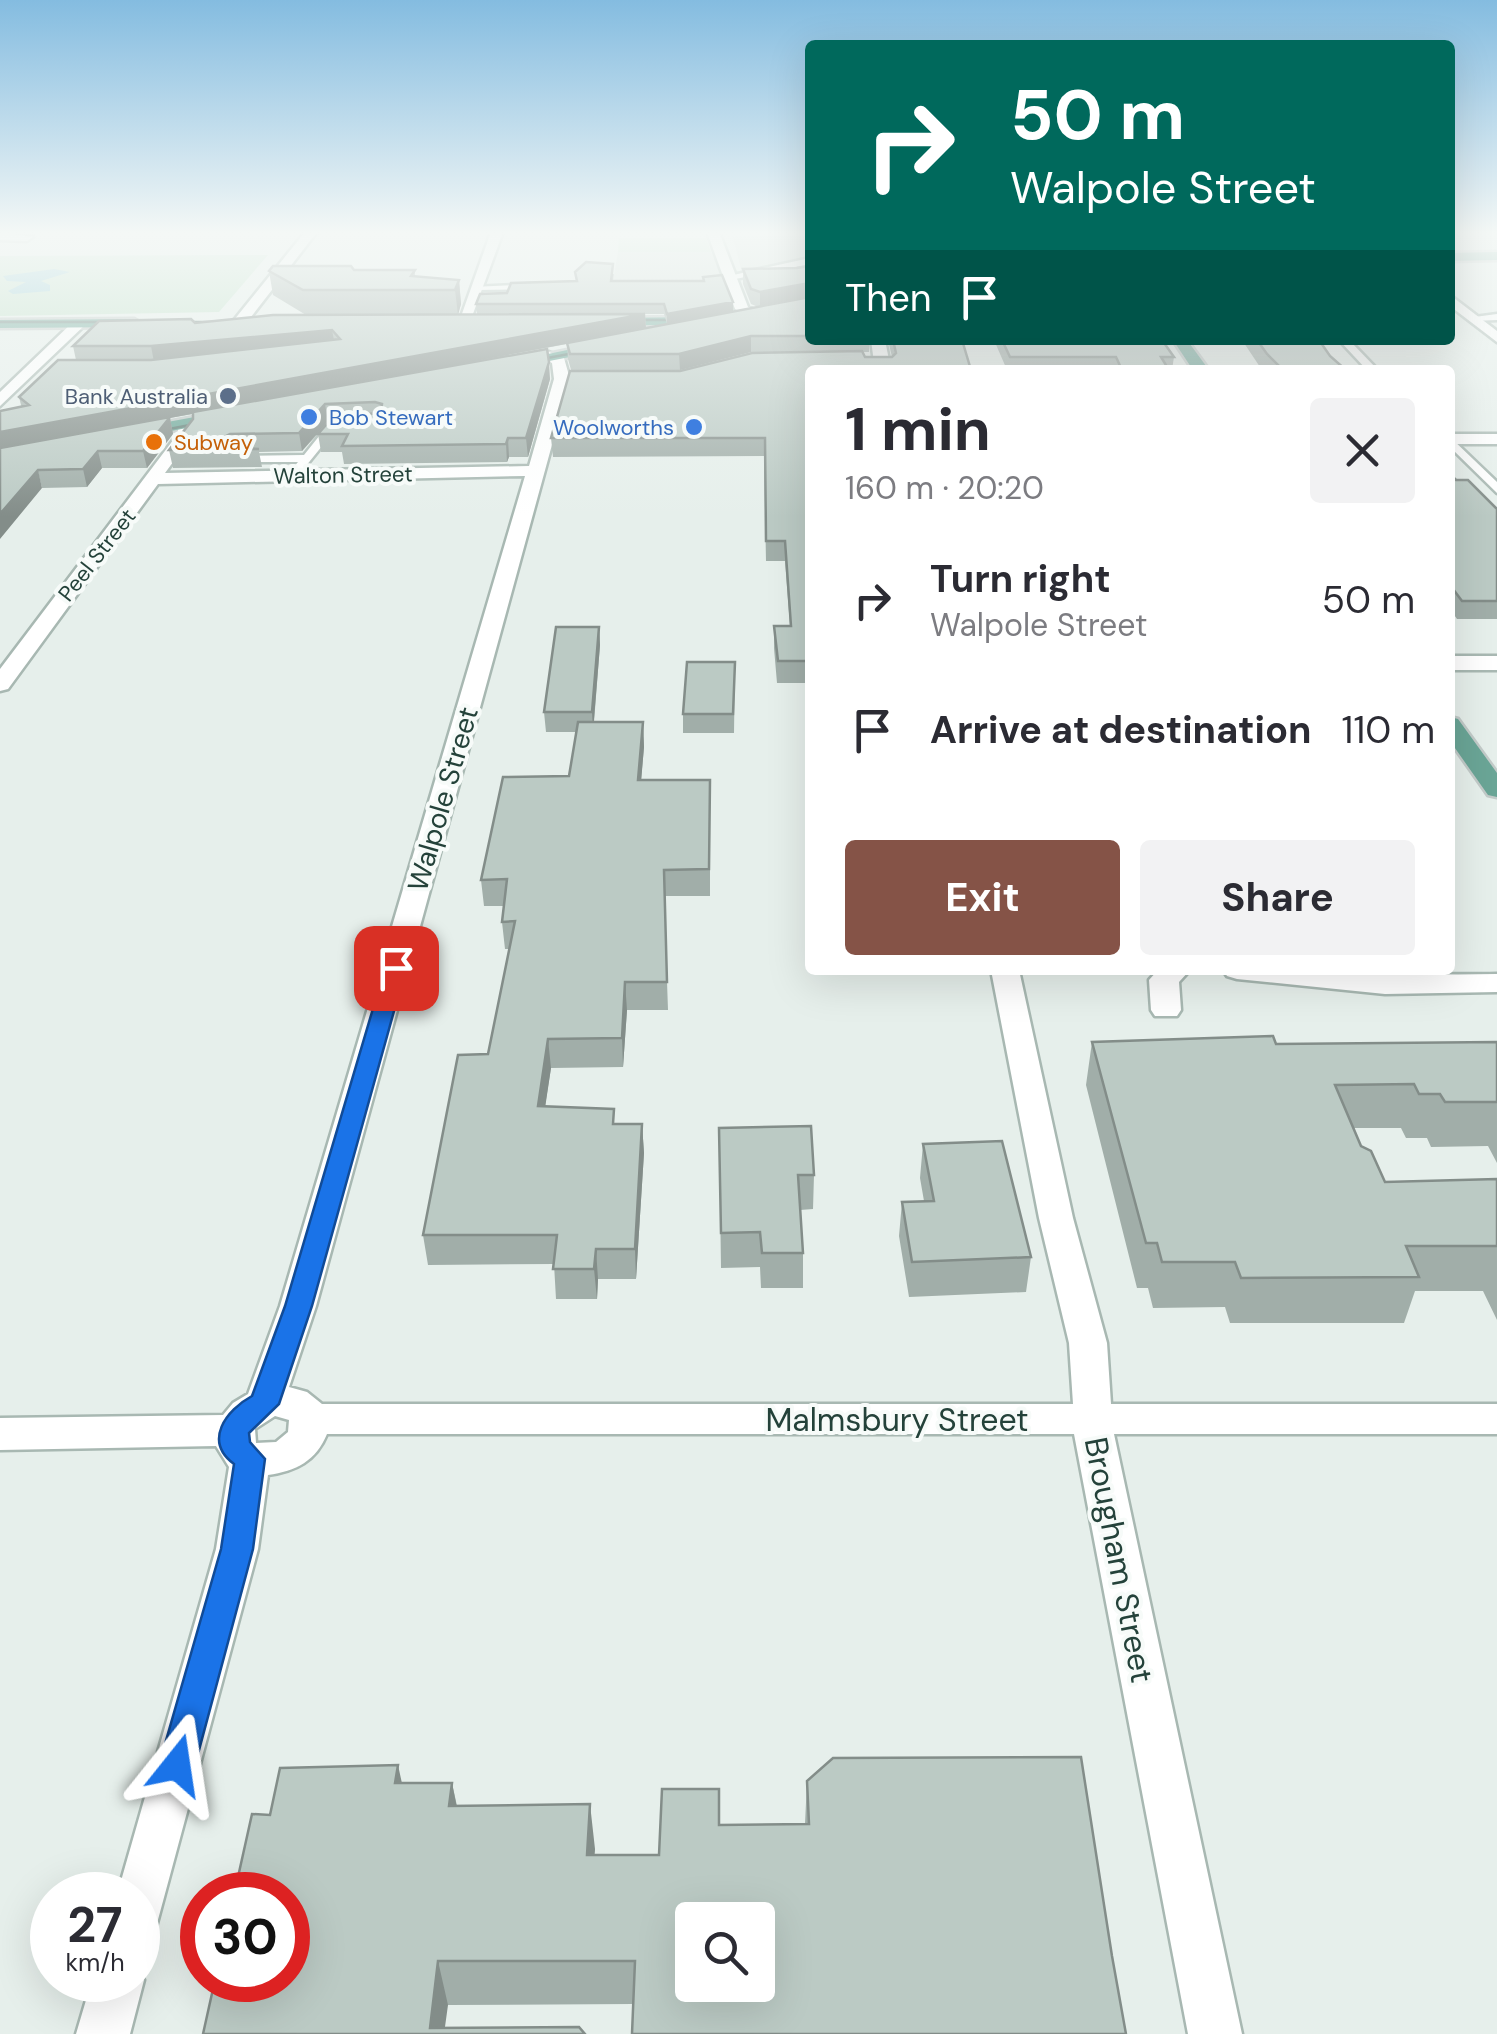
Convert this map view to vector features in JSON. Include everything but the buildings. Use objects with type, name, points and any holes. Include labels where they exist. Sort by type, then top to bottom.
[{"type":"main road","points":[[494,366],[699,327]]},
{"type":"main road","points":[[112,438],[240,414]]},
{"type":"main road","points":[[1455,731],[1494,783]]},
{"type":"street","points":[[0,401],[43,369],[77,327]]},
{"type":"street","name":"Walpole Street","points":[[148,1872],[237,1549],[277,1431],[298,1306],[562,379],[560,362],[550,356]]},
{"type":"street","name":"Peel Street","points":[[0,684],[185,435],[186,424]]},
{"type":"street","points":[[1455,440],[1497,439]]},
{"type":"street","name":"Walton Street","points":[[148,484],[293,476],[534,471]]},
{"type":"street","points":[[1455,663],[1497,663]]},
{"type":"street","name":"Brougham Street","points":[[1007,975],[1056,1215],[1092,1356],[1096,1384],[1090,1420],[1215,2034]]},
{"type":"street","points":[[1166,1010],[1164,980],[1170,975]]},
{"type":"street","points":[[1287,975],[1386,985],[1497,982]]},
{"type":"street","name":"Malmsbury Street","points":[[0,1434],[116,1434],[172,1429],[277,1431],[477,1419],[1497,1419]]},
{"type":"street","points":[[103,2034],[112,2002]]},
{"type":"lane","points":[[1349,345],[1368,365]]},
{"type":"lane","points":[[293,476],[332,427],[347,427]]},
{"type":"lane","points":[[1455,445],[1497,488]]},
{"type":"lane","points":[[233,459],[304,458]]},
{"type":"tram line","points":[[521,363],[595,349]]},
{"type":"tram line","points":[[143,434],[216,420]]},
{"type":"place","name":"Bank Australia","points":[[228,396]]},
{"type":"place","name":"Bob Stewart","points":[[309,417]]},
{"type":"place","name":"Woolworths","points":[[694,427]]},
{"type":"place","name":"Subway","points":[[154,442]]},
{"type":"route","points":[[177,1765],[237,1549],[250,1459],[235,1448],[234,1431],[245,1414],[264,1404],[298,1306],[396,968]]}]
